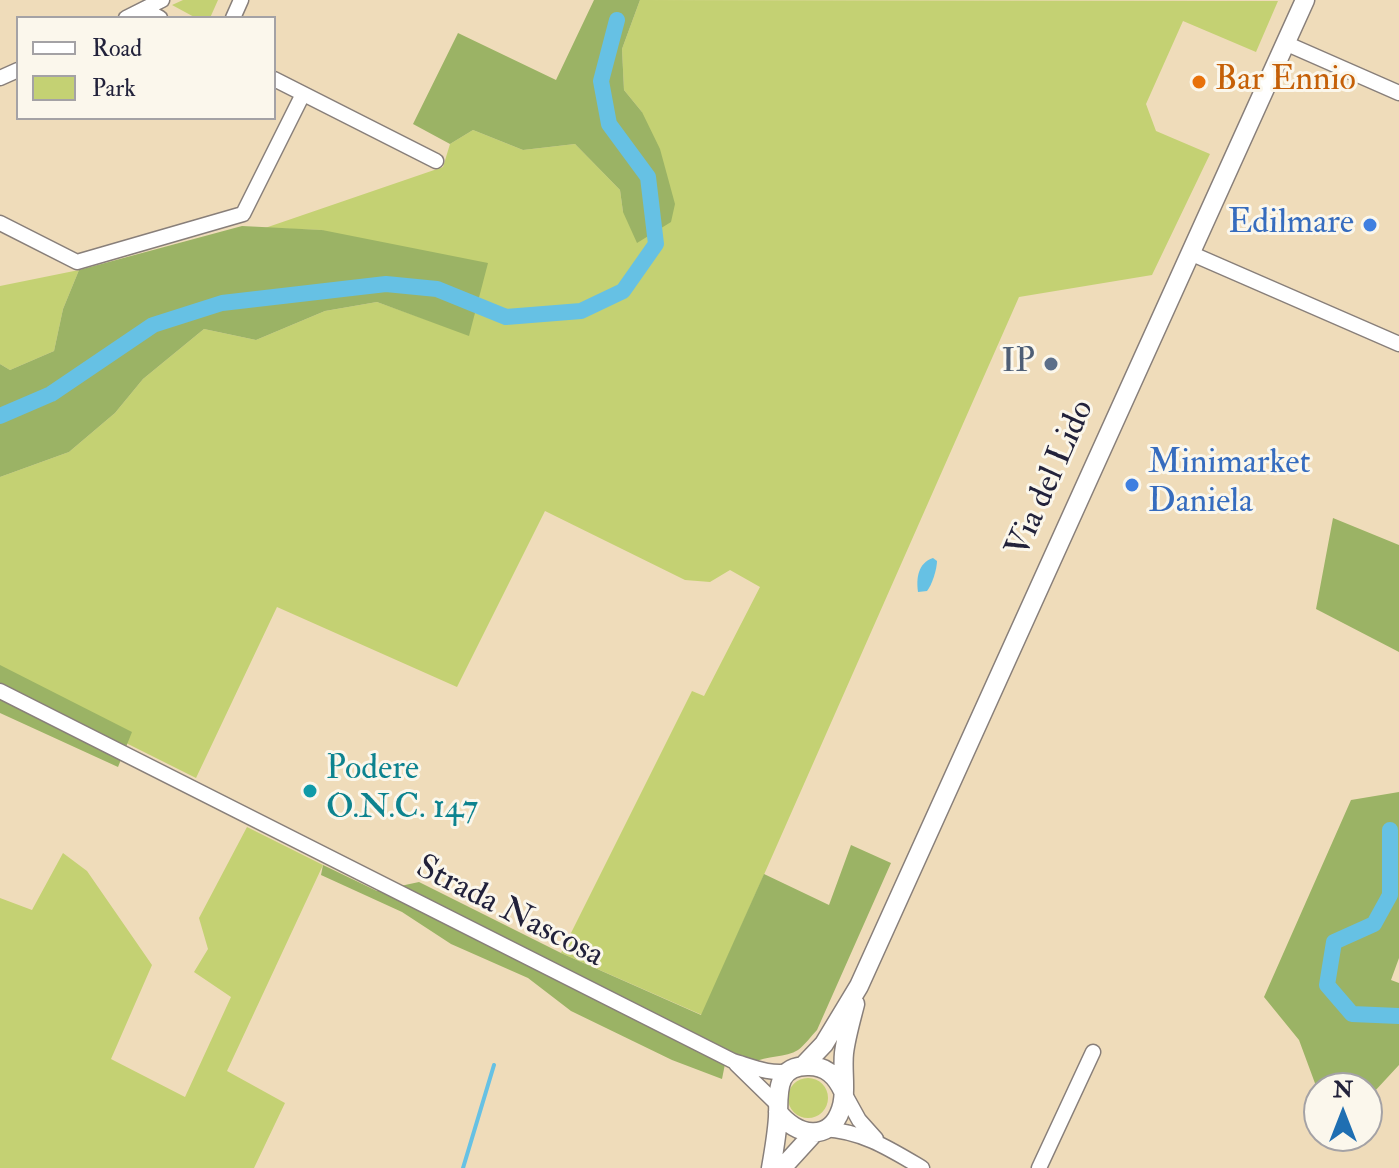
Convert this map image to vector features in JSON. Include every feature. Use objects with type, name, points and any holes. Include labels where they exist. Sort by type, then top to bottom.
[{"type":"main road","name":"Via del Lido","points":[[798,1068],[824,1044],[859,986],[1305,0]]},
{"type":"main road","name":"Via del Lido","points":[[843,1091],[844,1054],[859,986]]},
{"type":"main road","points":[[771,1168],[777,1090],[782,1079],[798,1068],[824,1069],[832,1074],[843,1091],[838,1117],[819,1131],[782,1168]]},
{"type":"main road","points":[[778,1108],[793,1129],[819,1131]]},
{"type":"street","points":[[130,16],[162,0]]},
{"type":"street","points":[[144,9],[156,16]]},
{"type":"street","points":[[1285,43],[1399,93]]},
{"type":"street","points":[[276,80],[436,161]]},
{"type":"street","points":[[0,223],[77,262],[243,214],[303,94]]},
{"type":"street","points":[[1190,253],[1399,344]]},
{"type":"street","name":"Strada Nascosa","points":[[0,691],[733,1061],[778,1074],[798,1068]]},
{"type":"street","points":[[1039,1168],[1093,1052]]},
{"type":"street","name":"Strada Nascosa","points":[[733,1061],[778,1108]]},
{"type":"street","points":[[843,1091],[859,1120],[879,1143]]},
{"type":"street","points":[[819,1131],[841,1130],[879,1143],[922,1168]]},
{"type":"green space","points":[[183,0],[218,0],[211,16],[192,16],[172,5]]},
{"type":"green space","points":[[594,0],[640,0],[622,49],[624,90],[642,112],[660,149],[675,204],[671,222],[637,243],[623,212],[620,190],[575,144],[523,150],[473,130],[450,144],[413,124],[458,33],[556,80]]},
{"type":"green space","points":[[640,0],[1278,1],[1256,52],[1183,21],[1146,104],[1156,131],[1210,154],[1152,275],[1019,297],[702,1015],[561,953],[692,691],[704,696],[760,587],[730,570],[710,582],[685,580],[545,511],[457,687],[277,607],[196,778],[0,680],[0,477],[69,452],[115,413],[143,379],[204,329],[256,340],[325,311],[377,302],[469,335],[322,230],[265,228],[443,167],[450,144],[473,130],[523,150],[575,144],[620,190],[623,212],[642,112],[624,90],[622,49]]},
{"type":"green space","points":[[242,226],[322,230],[488,263],[469,336],[377,302],[325,311],[256,340],[204,329],[143,379],[115,413],[69,452],[0,477],[0,364],[10,370],[54,351],[63,309],[79,270]]},
{"type":"green space","points":[[79,270],[63,309],[54,351],[10,370],[0,364],[0,286]]},
{"type":"green space","points":[[1333,518],[1399,545],[1399,652],[1316,609]]},
{"type":"green space","points":[[0,665],[132,732],[118,767],[0,713]]},
{"type":"green space","points":[[1399,792],[1399,958],[1391,980],[1399,983],[1399,1065],[1383,1082],[1383,1072],[1311,1072],[1299,1040],[1264,997],[1351,800]]},
{"type":"green space","points":[[247,827],[323,865],[227,1071],[285,1103],[254,1168],[0,1168],[0,898],[32,910],[63,853],[87,871],[152,965],[111,1059],[185,1097],[231,997],[194,972],[208,949],[199,918]]},
{"type":"green space","points":[[851,845],[891,863],[817,1030],[793,1053],[752,1063],[727,1054],[722,1079],[672,1060],[571,1011],[528,978],[451,944],[402,912],[321,875],[323,865],[377,891],[419,882],[561,953],[701,1015],[764,874],[829,905]]},
{"type":"green space","points":[[808,1078],[822,1084],[828,1098],[822,1112],[808,1118],[794,1112],[788,1098],[794,1084]]},
{"type":"water","points":[[933,558],[937,564],[931,585],[927,591],[918,592],[919,572],[924,563]]},
{"type":"waterway","points":[[0,416],[51,394],[153,325],[222,303],[386,284],[437,289],[506,317],[581,311],[623,291],[656,244],[648,177],[609,124],[601,81],[617,20]]},
{"type":"waterway","points":[[1390,830],[1390,895],[1374,924],[1334,942],[1327,985],[1352,1014],[1399,1016]]},
{"type":"waterway","points":[[463,1168],[494,1065]]},
{"type":"place","name":"Bar Ennio","points":[[1199,82]]},
{"type":"place","name":"Edilmare","points":[[1370,225]]},
{"type":"place","name":"IP","points":[[1051,364]]},
{"type":"place","name":"Minimarket Daniela","points":[[1132,485]]},
{"type":"place","name":"Podere O.N.C. 147","points":[[310,791]]}]
